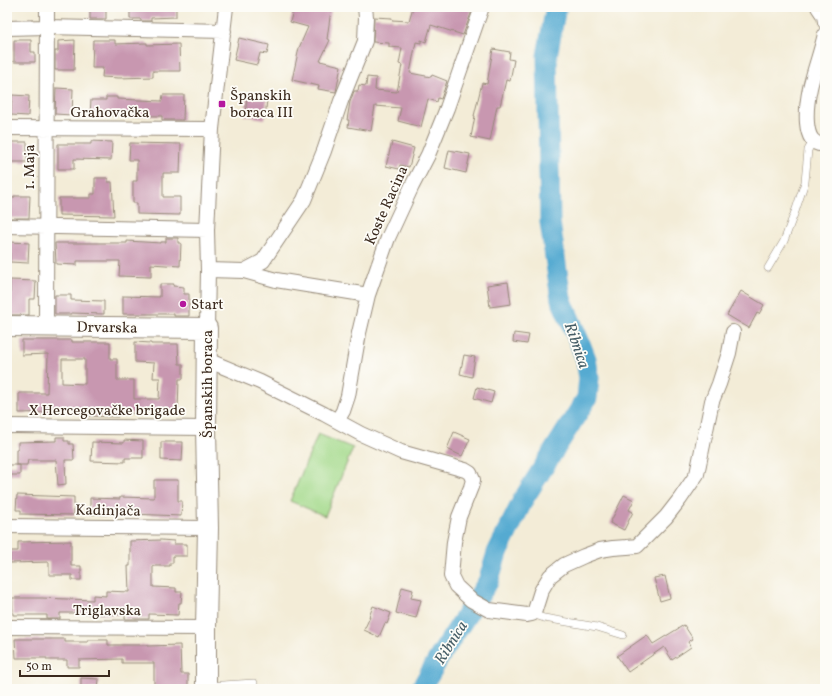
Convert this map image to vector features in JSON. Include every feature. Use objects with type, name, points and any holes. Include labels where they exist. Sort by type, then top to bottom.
[{"type":"main road","name":"Drvarska","points":[[7,326],[207,328]]},
{"type":"main road","name":"Španskih boraca","points":[[206,687],[208,528],[206,428],[207,328]]},
{"type":"street","name":"1. Maja","points":[[46,326],[47,7]]},
{"type":"street","name":"Španskih boraca","points":[[207,328],[207,230],[212,129],[226,7]]},
{"type":"street","points":[[244,271],[263,261],[304,200],[365,41],[365,7]]},
{"type":"street","name":"Koste Racina","points":[[337,422],[343,412],[348,396],[368,295],[388,238],[428,155],[447,108],[482,7]]},
{"type":"street","points":[[818,7],[824,16],[825,22]]},
{"type":"street","points":[[7,28],[47,27],[224,31]]},
{"type":"street","points":[[819,143],[810,139],[808,133],[807,106],[810,87],[825,34]]},
{"type":"street","name":"Grahovačka","points":[[7,128],[212,129]]},
{"type":"street","points":[[7,226],[207,230]]},
{"type":"street","points":[[208,270],[244,271],[276,280],[368,295]]},
{"type":"street","points":[[207,360],[260,382],[361,434],[401,452],[465,470],[470,473],[473,480],[472,487],[459,518],[454,542],[451,576],[456,586],[471,600],[490,610],[527,615],[532,614],[535,610],[541,591],[550,576],[564,565],[600,550],[637,546],[666,518],[680,500],[698,474],[712,401],[729,353],[734,332]]},
{"type":"street","name":"X Hercegovačke brigade","points":[[7,426],[206,428]]},
{"type":"street","name":"Kadinjača","points":[[7,526],[208,528]]},
{"type":"street","name":"Triglavska","points":[[7,627],[206,628]]},
{"type":"lane","points":[[768,268],[784,242],[796,209],[805,182],[808,150],[819,143]]},
{"type":"lane","points":[[532,614],[544,618],[597,627],[623,635]]},
{"type":"lane","points":[[206,687],[254,684]]},
{"type":"green space","points":[[318,434],[353,448],[325,516],[290,501]]},
{"type":"building","points":[[90,7],[106,7],[106,19],[90,19]]},
{"type":"building","points":[[130,7],[176,7],[176,17],[151,18],[151,21],[130,19]]},
{"type":"building","points":[[294,7],[331,10],[327,39],[330,40],[320,61],[341,66],[336,92],[318,89],[319,86],[292,80],[299,48],[308,27],[290,22]]},
{"type":"building","points":[[413,7],[469,7],[468,9],[472,11],[463,35],[431,25],[426,42],[421,40],[421,43],[416,42],[410,73],[431,77],[432,75],[447,81],[441,99],[438,98],[437,102],[428,99],[421,127],[398,121],[401,108],[375,106],[371,131],[348,127],[349,120],[347,120],[350,102],[354,91],[358,91],[359,85],[366,86],[367,77],[376,78],[375,90],[397,92],[402,65],[399,64],[402,48],[389,47],[389,43],[373,42],[374,17],[409,21]]},
{"type":"building","points":[[239,38],[269,45],[267,54],[260,53],[257,65],[234,60]]},
{"type":"building","points":[[14,40],[31,40],[31,52],[35,52],[35,62],[14,62]]},
{"type":"building","points":[[75,40],[74,70],[55,70],[55,51],[58,51],[58,41]]},
{"type":"building","points":[[93,40],[115,40],[115,44],[179,44],[180,71],[153,71],[153,77],[102,77],[103,68],[92,68]]},
{"type":"building","points":[[493,49],[510,52],[509,59],[514,60],[510,81],[506,80],[500,106],[497,106],[490,141],[471,137],[474,116],[482,83],[487,84]]},
{"type":"building","points":[[56,88],[73,89],[72,115],[55,114]]},
{"type":"building","points":[[12,95],[29,96],[28,116],[11,115]]},
{"type":"building","points":[[163,95],[184,95],[183,120],[162,120],[162,116],[90,115],[91,100],[106,100],[106,97],[117,97],[117,99],[162,101]]},
{"type":"building","points":[[247,97],[267,99],[265,119],[245,116]]},
{"type":"building","points":[[91,141],[112,142],[111,160],[74,159],[74,169],[58,169],[58,144],[91,144]]},
{"type":"building","points":[[8,142],[27,142],[27,162],[8,162]]},
{"type":"building","points":[[392,142],[414,148],[409,167],[400,165],[399,169],[386,166]]},
{"type":"building","points":[[130,143],[181,144],[180,173],[163,173],[163,197],[180,197],[180,215],[137,214],[137,203],[133,203],[133,181],[137,181],[137,160],[129,160]]},
{"type":"building","points":[[449,150],[470,154],[466,173],[445,168]]},
{"type":"building","points":[[95,178],[108,178],[108,182],[112,182],[114,216],[59,215],[59,198],[91,198],[91,194],[95,194]]},
{"type":"building","points":[[14,196],[30,196],[29,218],[9,218],[9,214],[7,214],[7,198],[14,198]]},
{"type":"building","points":[[166,238],[178,238],[178,243],[181,243],[180,266],[151,264],[151,277],[119,276],[120,261],[77,261],[77,265],[56,264],[55,243],[127,243],[127,241],[161,243],[166,242]]},
{"type":"building","points":[[10,242],[29,243],[28,263],[10,262]]},
{"type":"building","points":[[10,280],[36,281],[35,299],[29,299],[29,315],[7,315],[7,300],[10,300]]},
{"type":"building","points":[[508,282],[511,304],[490,307],[487,285]]},
{"type":"building","points":[[160,284],[174,284],[173,286],[184,287],[184,294],[189,294],[189,316],[174,316],[174,314],[123,314],[123,296],[160,297]]},
{"type":"building","points":[[741,291],[764,305],[759,314],[757,313],[749,328],[727,315]]},
{"type":"building","points":[[55,295],[71,295],[71,300],[104,301],[104,314],[55,314]]},
{"type":"building","points":[[514,333],[529,335],[527,344],[513,342]]},
{"type":"building","points":[[22,340],[110,342],[110,359],[117,359],[117,380],[134,380],[134,399],[159,399],[160,378],[153,378],[154,363],[135,362],[135,342],[151,344],[178,344],[179,364],[183,364],[183,379],[179,379],[178,412],[144,411],[144,414],[118,413],[118,417],[84,416],[84,409],[55,408],[55,412],[19,413],[19,393],[47,393],[48,354],[22,355]],"holes":[[[62,359],[85,359],[85,384],[62,383]]]},
{"type":"building","points":[[464,355],[475,357],[472,377],[460,374]]},
{"type":"building","points":[[477,387],[494,392],[491,403],[474,398]]},
{"type":"building","points":[[454,432],[470,439],[462,456],[447,449]]},
{"type":"building","points":[[56,437],[64,437],[64,441],[69,441],[69,444],[73,444],[74,460],[65,460],[66,484],[58,485],[56,460],[28,460],[27,465],[16,465],[16,450],[18,450],[18,442],[56,441]]},
{"type":"building","points":[[124,440],[143,441],[143,458],[125,458],[125,462],[91,461],[92,442],[124,443]]},
{"type":"building","points":[[161,442],[183,442],[182,461],[161,460]]},
{"type":"building","points":[[7,465],[20,465],[20,475],[7,475]]},
{"type":"building","points":[[154,480],[178,480],[178,501],[182,501],[181,516],[107,513],[107,515],[90,514],[90,498],[154,498]]},
{"type":"building","points":[[17,495],[74,497],[74,515],[21,514],[21,510],[16,510]]},
{"type":"building","points":[[624,495],[634,500],[629,510],[633,512],[624,530],[610,523]]},
{"type":"building","points":[[71,541],[71,566],[81,566],[81,580],[72,580],[72,575],[49,575],[49,562],[10,563],[10,551],[18,551],[18,542]]},
{"type":"building","points":[[130,541],[174,541],[174,544],[187,544],[187,556],[173,556],[173,563],[170,563],[170,566],[153,566],[153,587],[176,588],[176,592],[182,592],[178,615],[149,614],[149,619],[125,619],[125,615],[60,613],[60,619],[47,619],[47,615],[13,615],[12,598],[93,600],[93,595],[106,596],[106,591],[129,592],[128,566],[130,566]]},
{"type":"building","points":[[665,576],[670,598],[660,601],[654,578]]},
{"type":"building","points":[[402,587],[413,590],[411,598],[421,600],[416,618],[396,613]]},
{"type":"building","points":[[373,606],[391,613],[387,624],[385,623],[379,637],[364,630]]},
{"type":"building","points":[[684,625],[693,639],[688,642],[691,647],[672,660],[664,647],[628,672],[617,656],[647,635],[653,644]]},
{"type":"building","points":[[15,639],[65,639],[65,642],[108,640],[108,645],[180,645],[181,674],[188,674],[188,689],[154,689],[154,663],[122,663],[122,659],[79,660],[79,667],[67,667],[67,660],[47,660],[47,658],[16,658]]},
{"type":"building","points":[[81,678],[99,679],[98,689],[81,689]]},
{"type":"waterway","name":"Ribnica","points":[[421,689],[440,656],[488,582],[497,553],[524,498],[587,398],[589,378],[586,359],[561,299],[550,222],[547,56],[557,7]]},
{"type":"place","name":"Španskih boraca III","points":[[222,104]]},
{"type":"place","name":"Start","points":[[183,304]]}]
